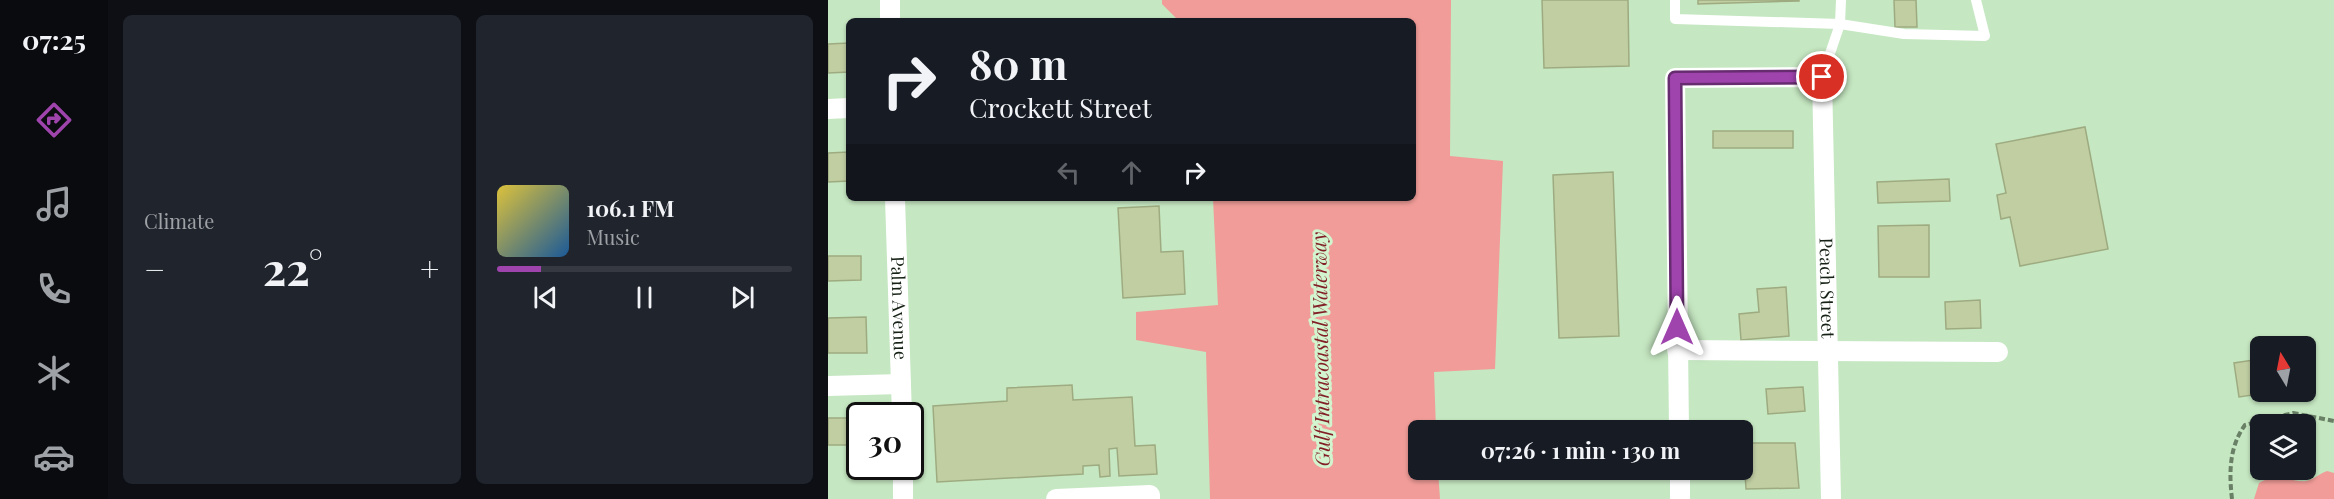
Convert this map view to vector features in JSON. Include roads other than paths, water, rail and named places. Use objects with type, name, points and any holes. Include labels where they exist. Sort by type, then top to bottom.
[{"type":"street","points":[[890,0],[890,18]]},
{"type":"street","points":[[1679,420],[1675,78],[1822,77]]},
{"type":"street","name":"Peach Street","points":[[1822,77],[1831,499]]},
{"type":"street","points":[[828,109],[846,108]]},
{"type":"street","name":"Palm Avenue","points":[[895,201],[902,402]]},
{"type":"street","points":[[1677,350],[1828,349],[1998,352]]},
{"type":"street","points":[[828,386],[901,384]]},
{"type":"street","points":[[903,480],[903,499]]},
{"type":"street","points":[[1680,480],[1680,499]]},
{"type":"street","points":[[1056,499],[1150,495],[1150,499]]},
{"type":"lane","points":[[1675,0],[1675,19],[1840,24],[1904,34],[1985,36],[1976,0]]},
{"type":"lane","points":[[1822,77],[1840,24],[1841,0]]},
{"type":"water","name":"Gulf Intracoastal Waterway","points":[[1162,0],[1451,0],[1450,156],[1503,161],[1495,369],[1434,372],[1436,420],[1408,420],[1408,480],[1439,480],[1440,499],[1210,499],[1206,352],[1136,340],[1136,312],[1218,305],[1213,201],[1416,201],[1416,18],[1176,18],[1162,4]]},
{"type":"water","points":[[2327,471],[2334,473],[2334,499],[2254,499],[2259,483],[2265,480],[2304,481],[2316,480],[2316,477]]}]
